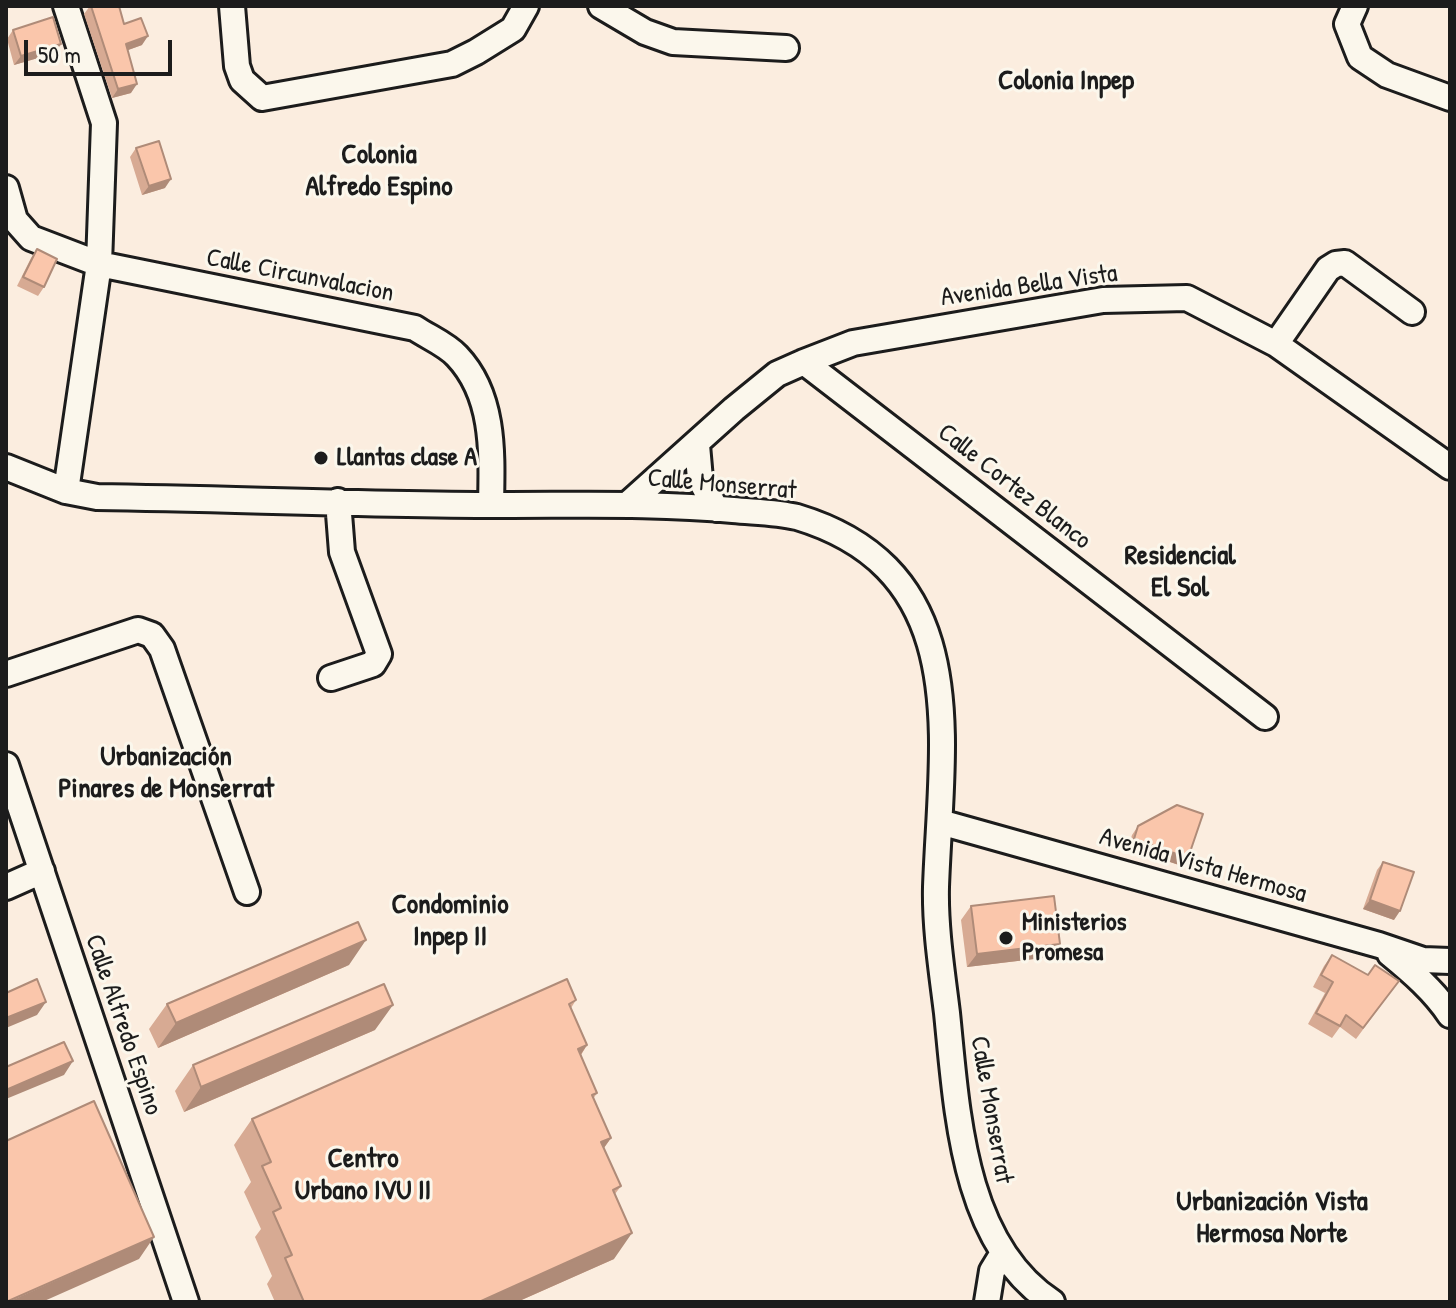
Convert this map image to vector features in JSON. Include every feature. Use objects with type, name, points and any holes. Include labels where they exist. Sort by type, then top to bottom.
[{"type":"street","points":[[66,6],[104,123],[99,264],[66,491]]},
{"type":"street","points":[[232,6],[237,66],[242,80],[262,98],[452,64],[513,29],[526,6]]},
{"type":"street","points":[[601,6],[645,32],[673,42],[786,48]]},
{"type":"street","points":[[1355,6],[1347,24],[1360,57],[1387,75],[1450,98]]},
{"type":"street","name":"Calle Circunvalacion","points":[[6,188],[15,220],[31,238],[99,264],[415,328],[456,354],[473,378],[485,408],[492,440],[491,505]]},
{"type":"street","points":[[1276,344],[1328,269],[1336,264],[1345,263],[1412,312]]},
{"type":"street","name":"Avenida Bella Vista","points":[[627,505],[777,374],[804,362],[853,343],[1103,300],[1187,298],[1276,344],[1450,467]]},
{"type":"street","name":"Calle Cortez Blanco","points":[[804,362],[1265,717]]},
{"type":"street","points":[[697,445],[700,479],[716,509]]},
{"type":"street","name":"Calle Monserrat","points":[[6,467],[66,491],[97,497],[627,505],[792,516],[836,531],[887,567],[911,598],[929,636],[940,685],[940,822],[936,891],[958,1116],[979,1203],[1003,1253],[1024,1278],[1052,1302]]},
{"type":"street","points":[[331,678],[373,664],[379,654],[342,552],[338,501]]},
{"type":"street","points":[[6,674],[138,630],[152,635],[162,649],[247,892]]},
{"type":"street","name":"Calle Alfredo Espino","points":[[6,765],[186,1302]]},
{"type":"street","name":"Avenida Vista Hermosa","points":[[940,822],[1423,960],[1450,961]]},
{"type":"street","points":[[6,887],[42,871]]},
{"type":"street","points":[[1379,945],[1450,944]]},
{"type":"street","points":[[1379,945],[1417,977],[1450,1015]]},
{"type":"street","points":[[987,1302],[992,1271],[1003,1253]]},
{"type":"building","points":[[91,6],[119,6],[124,24],[141,18],[148,36],[126,44],[137,84],[118,89]]},
{"type":"building","points":[[53,17],[61,44],[21,56],[13,30]]},
{"type":"building","points":[[159,141],[171,179],[149,186],[136,148]]},
{"type":"building","points":[[37,249],[57,259],[44,287],[23,277]]},
{"type":"building","points":[[1177,805],[1203,814],[1188,858],[1134,839],[1138,826]]},
{"type":"building","points":[[1383,862],[1414,872],[1400,911],[1370,900]]},
{"type":"building","name":"Ministerios Promesa","points":[[1054,896],[1060,944],[977,954],[971,906]]},
{"type":"building","points":[[358,922],[366,940],[176,1023],[167,1004]]},
{"type":"building","points":[[1332,955],[1368,975],[1375,965],[1399,981],[1363,1028],[1346,1015],[1340,1026],[1316,1013],[1333,982],[1321,975]]},
{"type":"building","points":[[37,979],[46,1002],[6,1018],[6,993]]},
{"type":"building","points":[[567,979],[576,1000],[569,1004],[587,1045],[578,1049],[597,1093],[592,1095],[611,1138],[601,1142],[621,1186],[613,1190],[632,1233],[479,1302],[304,1302],[285,1258],[292,1255],[273,1212],[281,1208],[262,1166],[271,1162],[252,1119]]},
{"type":"building","points":[[384,984],[393,1005],[201,1087],[193,1065]]},
{"type":"building","points":[[64,1042],[73,1061],[6,1090],[6,1067]]},
{"type":"building","points":[[94,1101],[154,1237],[6,1302],[6,1141]]},
{"type":"place","name":"Llantas clase A","points":[[321,458]]},
{"type":"place","name":"Ministerios Promesa","points":[[1006,938]]},
{"type":"district","name":"Colonia Inpep","points":[[1066,82]]},
{"type":"district","name":"Colonia Alfredo Espino","points":[[379,172]]},
{"type":"district","name":"Residencial El Sol","points":[[1180,573]]},
{"type":"district","name":"Urbanización Pinares de Monserrat","points":[[166,774]]},
{"type":"district","name":"Condominio Inpep II","points":[[450,922]]},
{"type":"district","name":"Centro Urbano IVU II","points":[[363,1176]]},
{"type":"district","name":"Urbanización Vista Hermosa Norte","points":[[1272,1219]]}]
